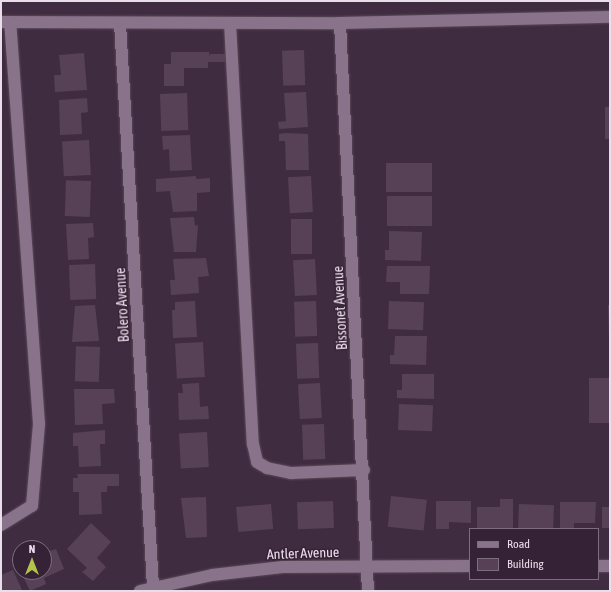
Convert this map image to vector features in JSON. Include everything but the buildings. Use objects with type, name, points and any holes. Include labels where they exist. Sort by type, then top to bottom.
[{"type":"street","points":[[1,525],[32,506],[39,424],[5,22],[340,23],[610,17]]},
{"type":"street","name":"Bolero Avenue","points":[[120,22],[153,586]]},
{"type":"street","points":[[230,22],[253,444],[257,462],[267,468],[291,473],[364,470]]},
{"type":"street","name":"Bissonet Avenue","points":[[340,23],[364,470],[368,591]]},
{"type":"street","name":"Antler Avenue","points":[[140,591],[153,586],[212,575],[283,567],[469,566]]},
{"type":"street","points":[[599,566],[610,566]]}]
